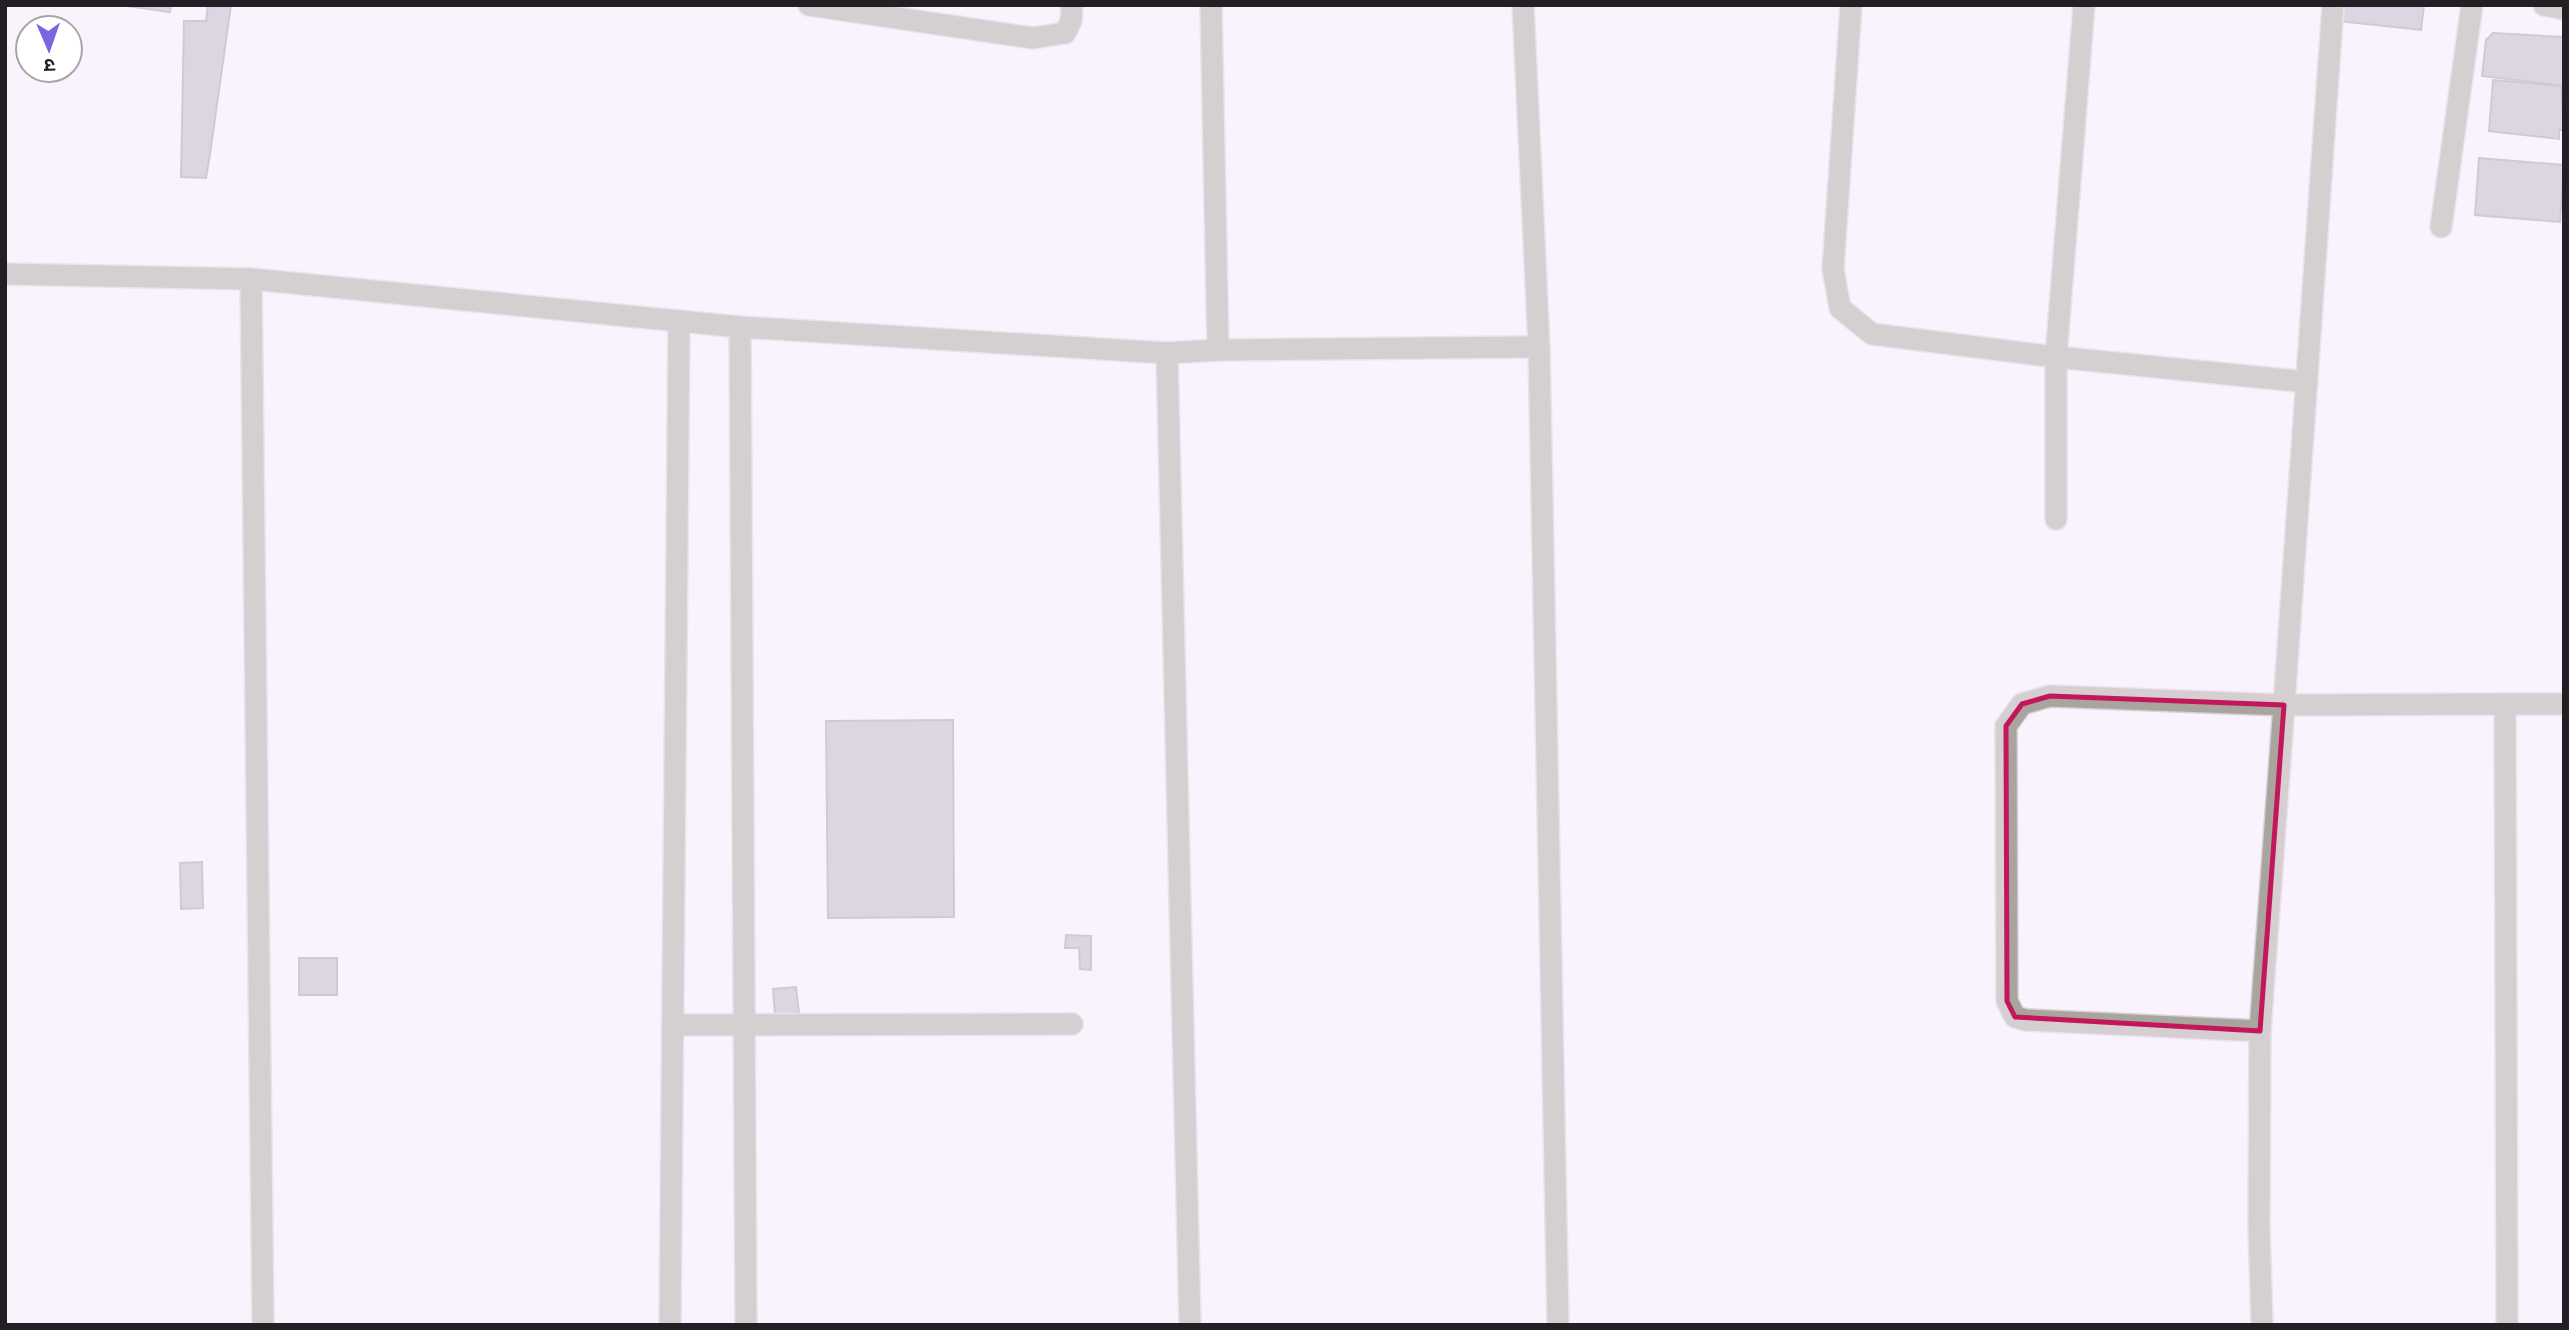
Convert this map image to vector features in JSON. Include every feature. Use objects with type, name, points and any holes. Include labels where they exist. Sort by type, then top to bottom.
[{"type":"street","points":[[809,5],[1033,38],[1065,33],[1071,20],[1072,5]]},
{"type":"street","points":[[1211,5],[1218,350]]},
{"type":"street","points":[[1523,5],[1539,347],[1558,1325]]},
{"type":"street","points":[[1851,5],[1833,269],[1840,308],[1872,334],[2056,357],[2307,382]]},
{"type":"street","points":[[2056,519],[2056,357],[2084,5]]},
{"type":"street","points":[[2262,1325],[2259,1227],[2260,1031],[2333,5]]},
{"type":"street","points":[[2441,226],[2472,5]]},
{"type":"street","points":[[2544,5],[2564,9]]},
{"type":"street","points":[[5,274],[251,279],[740,327],[1167,354],[1218,350],[1539,347]]},
{"type":"street","points":[[251,279],[263,1325]]},
{"type":"street","points":[[670,1325],[679,321]]},
{"type":"street","points":[[740,327],[746,1325]]},
{"type":"street","points":[[1167,354],[1190,1325]]},
{"type":"street","points":[[2260,1031],[2026,1020],[2015,1017],[2007,1001],[2006,726],[2022,704],[2050,695],[2284,705],[2564,704]]},
{"type":"street","points":[[2505,704],[2507,1325]]},
{"type":"street","points":[[673,1025],[1072,1024]]},
{"type":"highlighted area","points":[[2050,696],[2284,705],[2260,1031],[2015,1017],[2007,1001],[2006,726],[2022,704]]},
{"type":"building","points":[[120,5],[171,5],[170,12]]},
{"type":"building","points":[[208,5],[231,5],[210,154],[206,178],[181,177],[184,21],[206,21]]},
{"type":"building","points":[[2341,5],[2424,5],[2421,30],[2339,21]]},
{"type":"building","points":[[2493,33],[2564,37],[2564,86],[2482,76],[2486,40]]},
{"type":"building","points":[[2493,80],[2561,86],[2564,130],[2559,130],[2559,139],[2489,131]]},
{"type":"building","points":[[2479,158],[2564,165],[2560,222],[2475,215]]},
{"type":"building","points":[[953,720],[954,917],[828,918],[826,721]]},
{"type":"building","points":[[202,862],[203,908],[181,909],[180,863]]},
{"type":"building","points":[[1066,935],[1091,936],[1091,970],[1080,969],[1079,948],[1065,948]]},
{"type":"building","points":[[299,958],[337,958],[337,995],[299,995]]},
{"type":"building","points":[[796,987],[799,1013],[775,1015],[773,989]]}]
